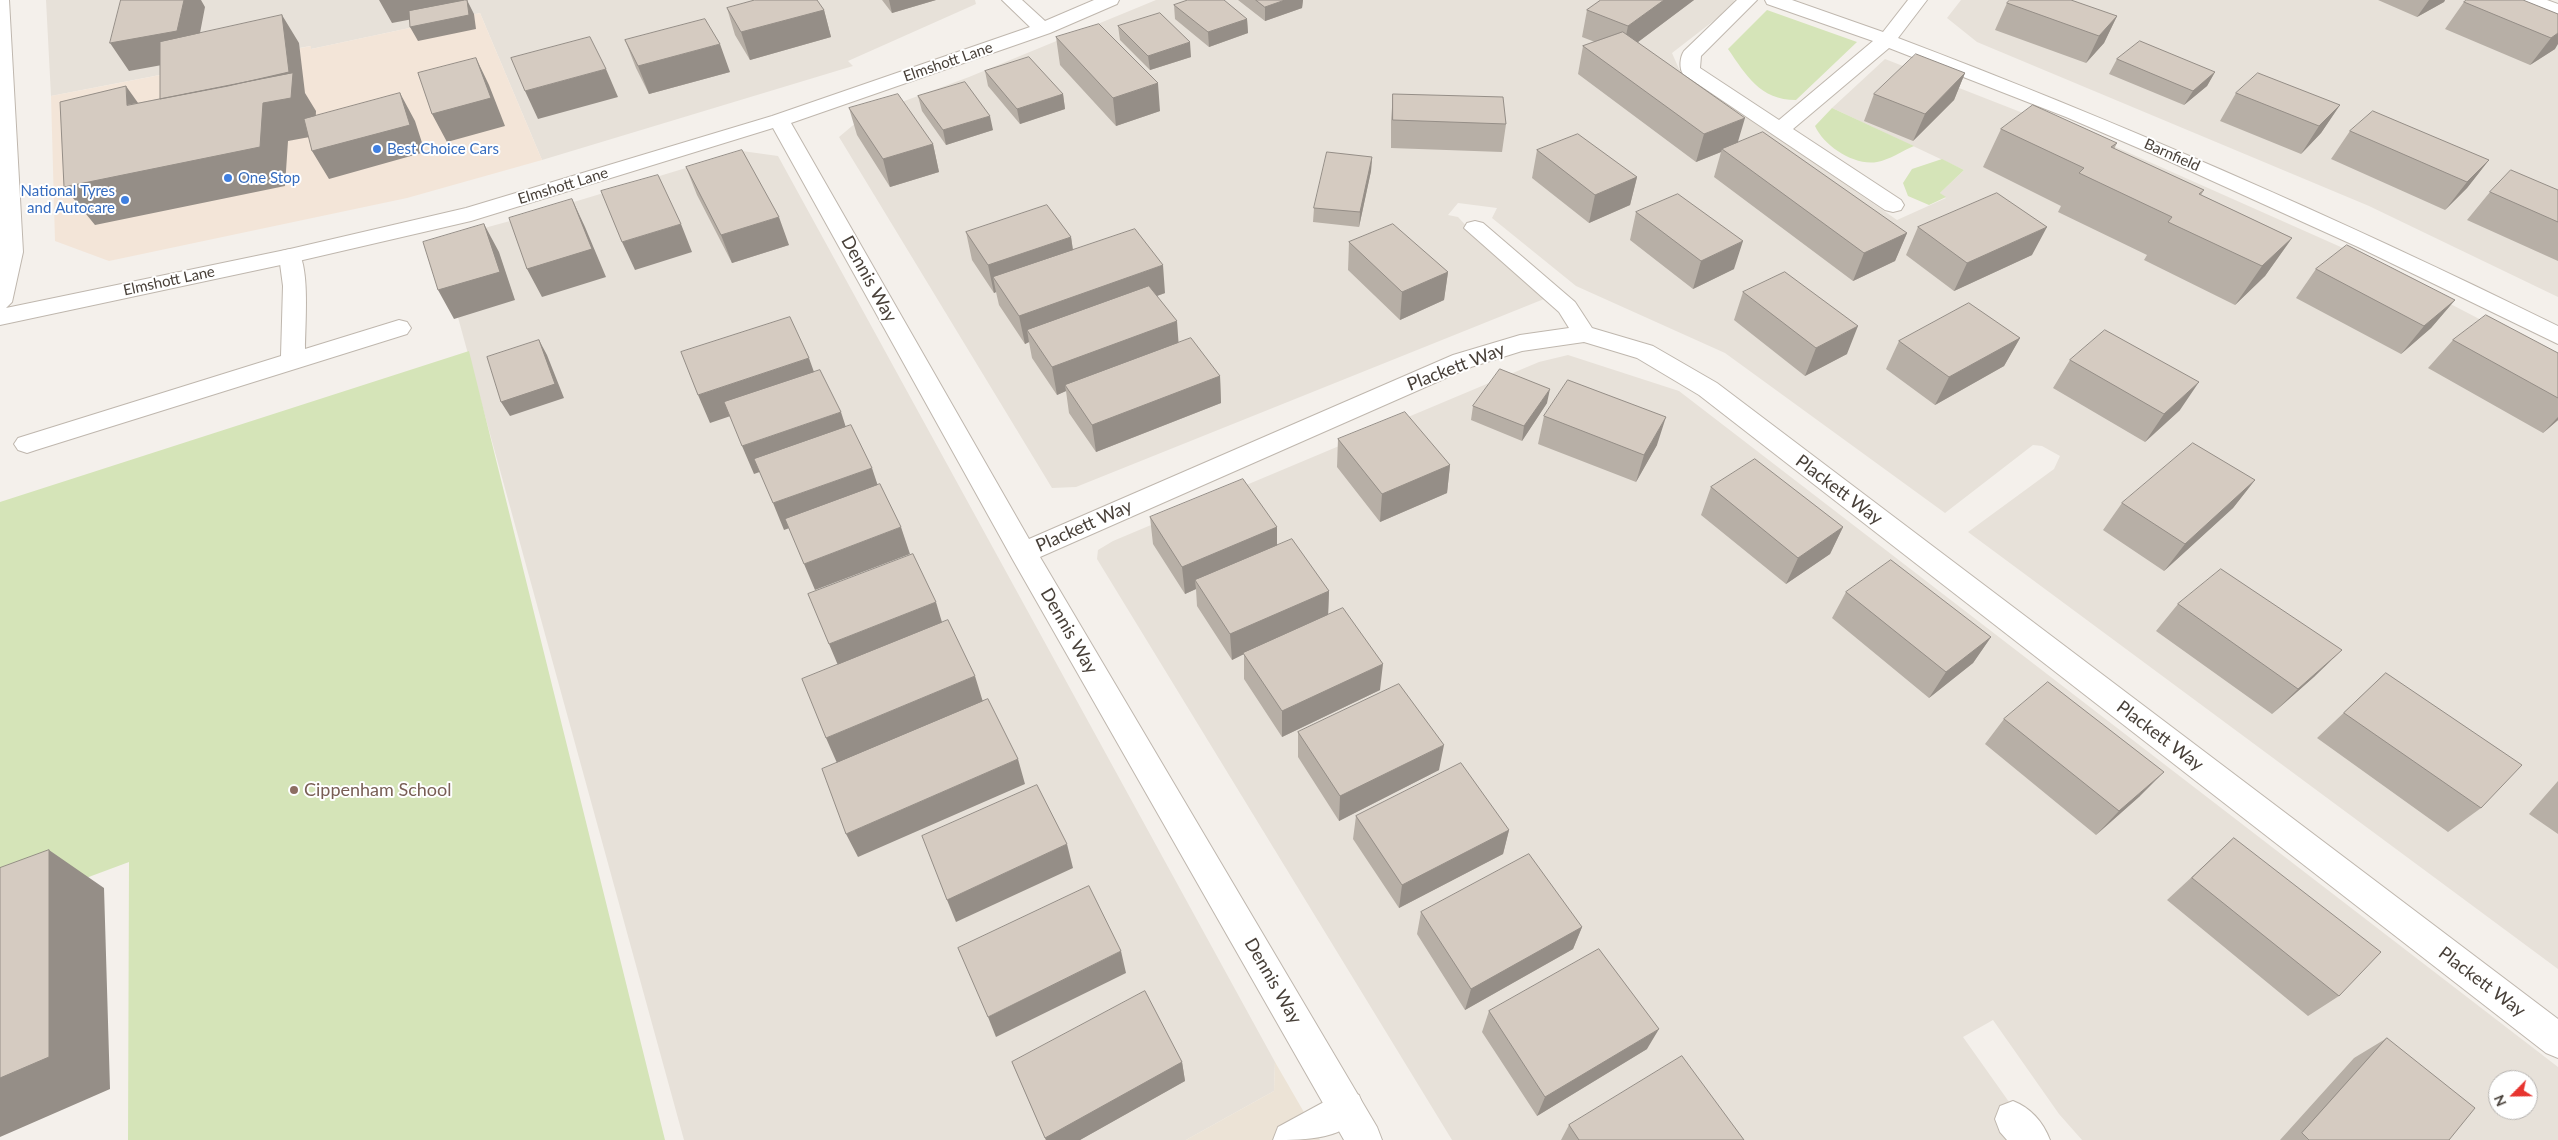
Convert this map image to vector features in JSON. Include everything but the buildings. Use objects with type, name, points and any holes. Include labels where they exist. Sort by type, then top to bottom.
[{"type":"street","points":[[0,0],[12,252],[0,302]]},
{"type":"street","points":[[1011,0],[1043,29]]},
{"type":"street","name":"Elmshott Lane","points":[[0,317],[290,256],[471,214],[778,120],[1043,29],[1110,0]]},
{"type":"street","points":[[1748,0],[1691,55],[1690,70],[1892,205]]},
{"type":"street","name":"Barnfield","points":[[1774,0],[1887,39],[2104,124],[2398,256],[2558,336]]},
{"type":"street","points":[[1780,130],[1887,39],[1918,0]]},
{"type":"street","points":[[2531,0],[2558,11]]},
{"type":"street","name":"Dennis Way","points":[[778,120],[1023,553],[1364,1140]]},
{"type":"street","points":[[1475,228],[1566,307],[1584,334]]},
{"type":"street","points":[[290,256],[294,286],[293,360]]},
{"type":"street","points":[[28,444],[399,328]]},
{"type":"street","name":"Plackett Way","points":[[1023,553],[1462,361],[1520,343],[1584,334],[1645,352],[1708,389],[2558,1041]]},
{"type":"street","points":[[1292,1140],[1346,1108]]},
{"type":"shaded area","points":[[46,0],[975,0],[976,4],[848,61],[853,66],[542,160],[480,13],[311,49],[310,46],[51,96]]},
{"type":"shaded area","points":[[1156,0],[1733,0],[1738,2],[1672,53],[1679,69],[1897,220],[1946,198],[1940,193],[1964,170],[1832,108],[1885,59],[2023,113],[2028,108],[2343,248],[2558,360],[2558,969],[1968,532],[2054,469],[2060,456],[2042,446],[2033,445],[1945,513],[1725,353],[1576,286],[1492,218],[1497,208],[1458,203],[1448,215],[1458,217],[1471,231],[1554,295],[1076,487],[1052,488],[839,137],[864,116],[969,77]]},
{"type":"shaded area","points":[[1961,0],[2485,0],[2558,31],[2558,297],[2369,206],[1977,42],[1947,18]]},
{"type":"shaded area","points":[[480,13],[542,160],[407,198],[109,261],[55,241],[51,96],[311,46],[311,49]]},
{"type":"shaded area","points":[[742,151],[778,156],[1275,1062],[1274,1091],[1186,1140],[684,1140],[437,241],[521,218]]},
{"type":"shaded area","points":[[1568,355],[1679,391],[2558,1067],[2558,1140],[2082,1140],[2059,1114],[1993,1020],[1963,1037],[2036,1140],[1452,1140],[1097,559],[1098,550],[1113,541],[1539,362]]},
{"type":"shaded area","points":[[1275,1062],[1320,1140],[1186,1140],[1274,1091]]},
{"type":"green space","points":[[1767,10],[1857,42],[1796,100],[1773,96],[1763,91],[1748,77],[1728,49]]},
{"type":"green space","points":[[1832,108],[1914,146],[1877,162],[1859,161],[1850,158],[1825,141],[1815,126]]},
{"type":"green space","points":[[1942,159],[1964,170],[1940,193],[1946,197],[1929,205],[1908,196],[1903,183],[1912,169]]},
{"type":"green space","name":"Cippenham School","points":[[469,351],[665,1140],[128,1140],[129,862],[0,910],[0,502]]},
{"type":"place","name":"Best Choice Cars","points":[[377,149]]},
{"type":"place","name":"One Stop","points":[[228,178]]},
{"type":"place","name":"National Tyres and Autocare","points":[[125,200]]},
{"type":"place","name":"Cippenham School","points":[[294,790]]}]
